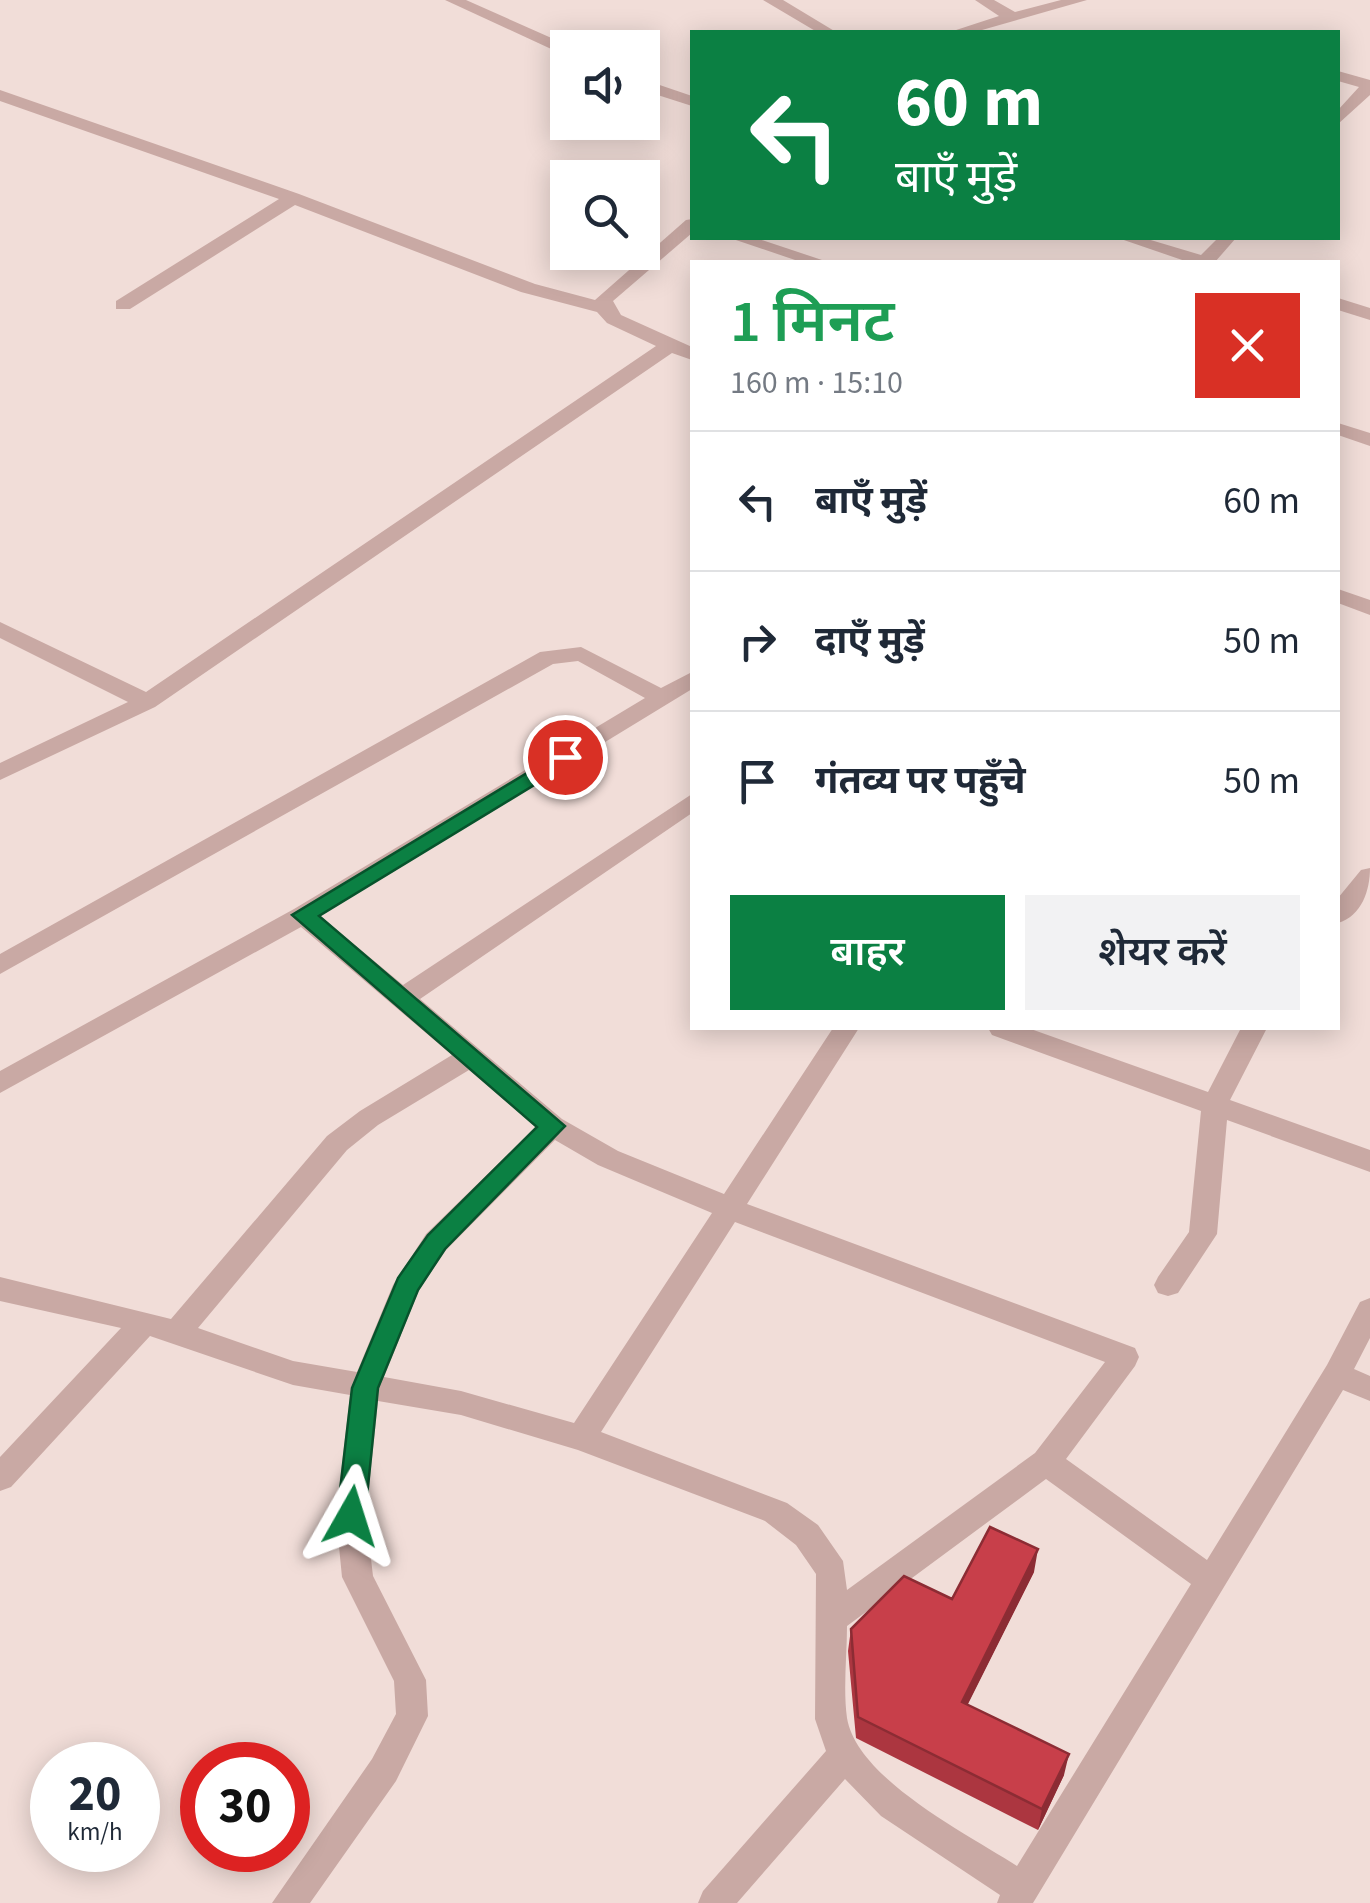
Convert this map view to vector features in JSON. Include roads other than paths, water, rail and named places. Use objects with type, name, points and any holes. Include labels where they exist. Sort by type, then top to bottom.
[{"type":"street","points":[[453,0],[550,43]]},
{"type":"street","points":[[770,0],[824,30]]},
{"type":"street","points":[[983,0],[1014,18]]},
{"type":"street","points":[[966,30],[1078,0]]},
{"type":"street","points":[[1340,77],[1370,85],[1340,117]]},
{"type":"street","points":[[660,90],[690,100]]},
{"type":"street","points":[[0,96],[293,198],[528,288],[604,308],[614,319],[690,353]]},
{"type":"street","points":[[124,306],[293,198]]},
{"type":"street","points":[[604,308],[604,299],[616,284],[690,226]]},
{"type":"street","points":[[746,240],[812,260]]},
{"type":"street","points":[[1134,240],[1198,260]]},
{"type":"street","points":[[1207,260],[1226,240]]},
{"type":"street","points":[[1340,305],[1370,314]]},
{"type":"street","points":[[0,772],[147,702],[670,344]]},
{"type":"street","points":[[1340,430],[1370,440]]},
{"type":"street","points":[[1340,597],[1370,608]]},
{"type":"street","points":[[0,630],[147,702]]},
{"type":"street","points":[[0,965],[548,657],[581,654],[663,698]]},
{"type":"street","points":[[0,1083],[303,915],[690,680]]},
{"type":"street","points":[[402,999],[690,803]]},
{"type":"street","points":[[1340,912],[1370,876]]},
{"type":"street","points":[[303,915],[553,1126],[608,1158],[728,1208],[1125,1358],[1046,1462],[832,1619]]},
{"type":"street","points":[[581,1438],[845,1030]]},
{"type":"street","points":[[1007,1030],[1370,1161]]},
{"type":"street","points":[[1168,1285],[1202,1234],[1215,1104],[1253,1030]]},
{"type":"street","points":[[177,1333],[337,1143],[368,1118],[469,1057]]},
{"type":"street","points":[[289,1903],[384,1770],[412,1716],[410,1680],[358,1577],[351,1516],[365,1388],[407,1285],[436,1242],[553,1126]]},
{"type":"street","points":[[0,1289],[145,1322],[293,1373],[462,1403],[581,1438],[776,1512],[808,1535],[832,1571],[830,1720],[844,1755],[893,1805],[1018,1896],[1336,1374],[1370,1310]]},
{"type":"street","points":[[0,1478],[145,1322]]},
{"type":"street","points":[[1336,1374],[1370,1389]]},
{"type":"street","points":[[1046,1462],[1210,1580]]},
{"type":"street","points":[[714,1903],[844,1755]]}]
